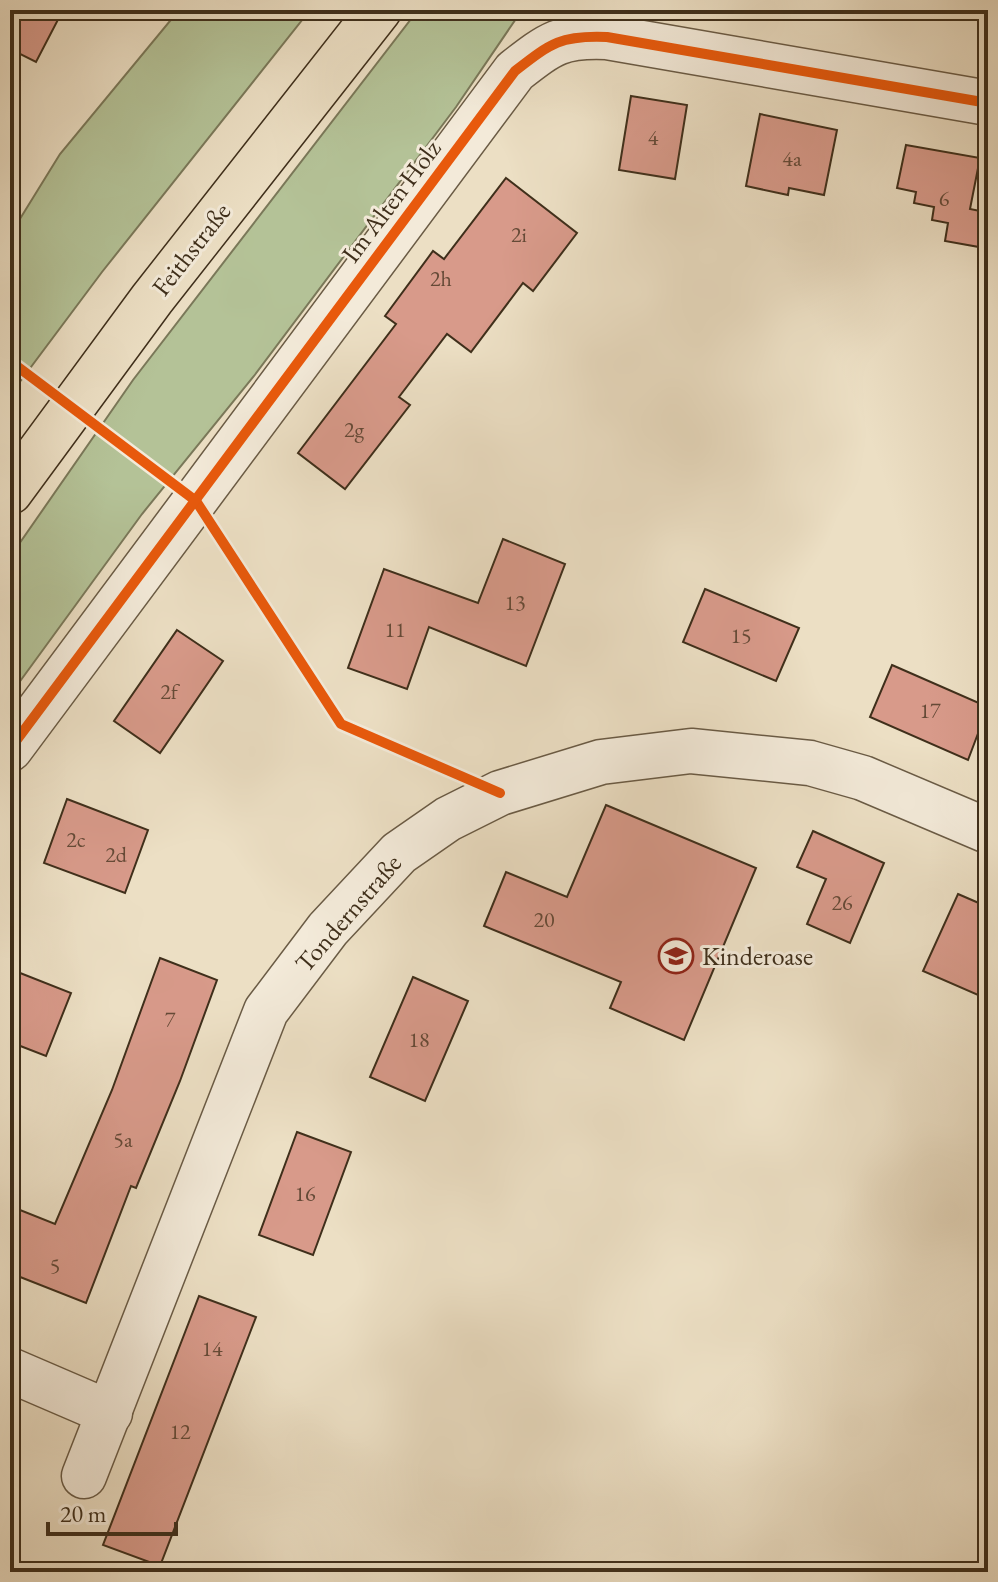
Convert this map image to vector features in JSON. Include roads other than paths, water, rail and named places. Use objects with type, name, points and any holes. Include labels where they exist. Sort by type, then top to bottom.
[{"type":"main road","name":"Feithstraße","points":[[10,492],[152,299],[379,10]]},
{"type":"street","name":"Im Alten Holz","points":[[10,749],[515,71],[546,47],[574,35],[607,37],[988,103]]},
{"type":"street","name":"Tondernstraße","points":[[84,1476],[266,1011],[328,929],[399,853],[448,819],[500,793],[601,762],[691,751],[810,763],[863,778],[988,831]]},
{"type":"street","points":[[10,1370],[110,1413]]},
{"type":"place","name":"Kinderoase","points":[[676,956]]}]
